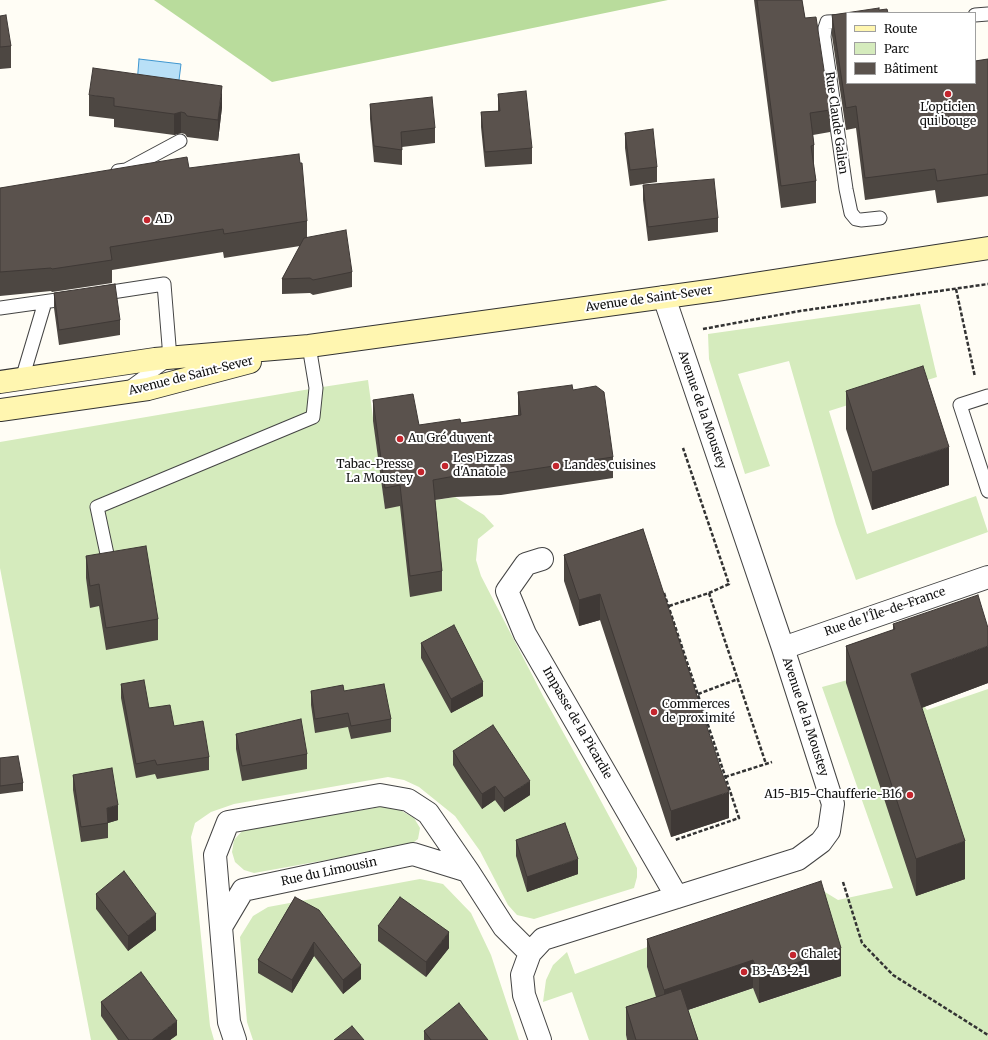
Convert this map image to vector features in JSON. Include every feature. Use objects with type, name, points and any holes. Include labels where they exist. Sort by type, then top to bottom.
[{"type":"main road","name":"Avenue de Saint-Sever","points":[[0,382],[155,359],[309,346],[664,297],[988,248]]},
{"type":"main road","name":"Avenue de Saint-Sever","points":[[0,410],[148,389],[309,346]]},
{"type":"street","name":"Avenue de la Moustey","points":[[540,1040],[524,995],[522,975],[530,953],[543,939],[798,859],[821,842],[829,831],[833,804],[783,648],[664,297]]},
{"type":"street","name":"Impasse de la Picardie","points":[[542,559],[526,564],[507,590],[525,634],[677,897]]},
{"type":"street","name":"Rue de l'Île-de-France","points":[[783,648],[988,577]]},
{"type":"street","points":[[235,1040],[229,1022],[215,855],[228,822],[380,795],[408,800],[428,813],[504,926],[530,953]]},
{"type":"street","name":"Rue du Limousin","points":[[221,927],[243,890],[413,854],[468,871]]},
{"type":"lane","points":[[976,15],[988,14]]},
{"type":"lane","name":"Rue Claude Galien","points":[[846,21],[827,22],[824,37],[846,189],[851,213],[856,219],[861,220],[880,218]]},
{"type":"lane","points":[[102,174],[126,170],[180,141]]},
{"type":"lane","points":[[0,308],[164,284],[170,358],[124,392]]},
{"type":"lane","points":[[22,379],[45,302]]},
{"type":"lane","points":[[107,554],[97,507],[312,417],[316,388],[309,346]]},
{"type":"lane","points":[[984,397],[960,405],[988,491]]},
{"type":"path","points":[[677,334],[800,312],[988,284]]},
{"type":"path","points":[[956,289],[984,397]]},
{"type":"path","points":[[669,606],[709,593],[729,584],[683,448]]},
{"type":"path","points":[[650,849],[739,818],[669,606],[663,593]]},
{"type":"path","points":[[709,593],[766,764]]},
{"type":"path","points":[[697,694],[738,680]]},
{"type":"path","points":[[725,777],[772,762]]},
{"type":"path","points":[[843,882],[862,943],[893,975],[988,1035]]},
{"type":"green space","points":[[154,0],[668,0],[272,82]]},
{"type":"green space","points":[[920,304],[937,377],[829,411],[867,534],[976,496],[988,532],[856,580],[836,524],[789,361],[738,374],[770,466],[745,474],[709,359],[708,334]]},
{"type":"green space","points":[[368,380],[385,508],[455,497],[484,515],[494,526],[478,539],[476,560],[481,576],[543,696],[637,868],[637,877],[634,888],[534,919],[517,915],[508,905],[480,851],[455,816],[419,787],[404,780],[388,777],[234,804],[211,812],[195,823],[191,837],[210,1026],[214,1040],[91,1040],[0,568],[0,442]]},
{"type":"green space","points":[[895,667],[927,710],[988,689],[988,1040],[689,1040],[680,1013],[753,988],[760,1003],[841,976],[647,967],[665,1022],[626,1035],[627,1040],[589,1040],[572,992],[543,1002],[546,980],[553,965],[567,952],[575,974],[798,891],[825,892],[838,900],[893,888],[822,687]]},
{"type":"green space","points":[[386,806],[400,810],[414,818],[420,828],[418,839],[410,845],[254,873],[244,870],[235,862],[232,852],[234,840],[243,830]]},
{"type":"green space","points":[[420,879],[443,884],[471,913],[491,955],[519,1040],[253,1040],[247,1022],[240,937],[253,916],[268,907]]},
{"type":"water","points":[[139,59],[181,64],[178,88],[137,84]]},
{"type":"building","points":[[757,0],[802,0],[805,18],[816,17],[830,110],[810,113],[814,145],[811,146],[816,181],[781,186]]},
{"type":"building","points":[[879,8],[879,10],[887,9],[888,12],[852,12]]},
{"type":"building","points":[[846,13],[846,84],[976,84],[976,61],[988,59],[988,174],[937,181],[935,169],[865,178],[856,106],[846,108],[832,15]]},
{"type":"building","points":[[6,15],[11,46],[0,47],[0,16]]},
{"type":"building","points":[[93,68],[222,86],[218,120],[187,116],[185,113],[181,112],[174,114],[114,106],[114,98],[89,95]]},
{"type":"building","points":[[526,91],[532,148],[485,152],[481,112],[500,111],[498,94]]},
{"type":"building","points":[[432,97],[435,128],[401,132],[402,150],[374,146],[370,104]]},
{"type":"building","points":[[653,129],[657,167],[630,170],[625,133]]},
{"type":"building","points":[[299,154],[300,163],[302,163],[307,221],[224,234],[223,229],[110,247],[112,260],[52,269],[0,272],[0,188],[187,157],[189,168]]},
{"type":"building","points":[[714,179],[718,218],[648,227],[643,185]]},
{"type":"building","points":[[346,230],[352,272],[313,280],[310,278],[282,279],[304,238]]},
{"type":"building","points":[[115,284],[120,320],[59,330],[54,293]]},
{"type":"building","points":[[923,366],[949,447],[872,472],[846,391]]},
{"type":"building","points":[[572,385],[573,390],[596,386],[604,392],[613,457],[501,474],[455,476],[433,480],[442,571],[410,576],[400,485],[385,488],[373,400],[413,394],[419,425],[460,419],[461,423],[521,415],[518,392]]},
{"type":"building","name":"Commerces de proximité","points":[[643,529],[729,792],[671,811],[600,594],[579,600],[564,555]]},
{"type":"building","points":[[146,546],[158,619],[106,628],[99,584],[90,586],[86,556]]},
{"type":"building","points":[[978,595],[988,628],[988,646],[911,674],[965,841],[916,859],[846,646],[895,629],[893,624]]},
{"type":"building","points":[[454,625],[483,682],[451,699],[421,643]]},
{"type":"building","points":[[144,680],[149,708],[170,705],[174,726],[203,721],[209,757],[157,765],[155,760],[136,764],[121,684]]},
{"type":"building","points":[[384,684],[391,719],[351,726],[348,713],[315,719],[311,691],[343,685],[344,691]]},
{"type":"building","points":[[301,719],[307,754],[242,766],[236,734]]},
{"type":"building","points":[[493,725],[530,781],[504,798],[495,786],[482,794],[453,751]]},
{"type":"building","points":[[18,756],[23,783],[0,786],[0,758]]},
{"type":"building","points":[[112,768],[118,805],[107,808],[108,823],[81,827],[73,775]]},
{"type":"building","points":[[565,823],[578,859],[527,877],[516,840]]},
{"type":"building","points":[[124,871],[156,914],[128,936],[96,894]]},
{"type":"building","points":[[821,881],[841,948],[759,975],[753,960],[664,990],[647,939]]},
{"type":"building","points":[[295,897],[319,910],[361,965],[343,980],[314,942],[292,980],[258,960]]},
{"type":"building","points":[[400,897],[449,932],[426,962],[378,926]]},
{"type":"building","points":[[141,972],[177,1021],[152,1040],[129,1040],[101,1002]]},
{"type":"building","points":[[681,989],[698,1040],[636,1040],[626,1007]]},
{"type":"building","points":[[459,1003],[488,1040],[431,1040],[424,1031]]},
{"type":"building","points":[[352,1026],[364,1040],[334,1040]]},
{"type":"place","name":"L'opticien qui bouge","points":[[948,94]]},
{"type":"place","name":"AD","points":[[147,220]]},
{"type":"place","name":"Au Gré du vent","points":[[400,439]]},
{"type":"place","name":"Les Pizzas d'Anatole","points":[[445,466]]},
{"type":"place","name":"Landes cuisines","points":[[556,466]]},
{"type":"place","name":"Tabac-Presse La Moustey","points":[[421,472]]},
{"type":"place","name":"Commerces de proximité","points":[[654,712]]},
{"type":"place","name":"A15-B15-Chaufferie-B16","points":[[910,795]]},
{"type":"place","name":"Chalet","points":[[793,955]]},
{"type":"place","name":"B3-A3-2-1","points":[[744,972]]}]
